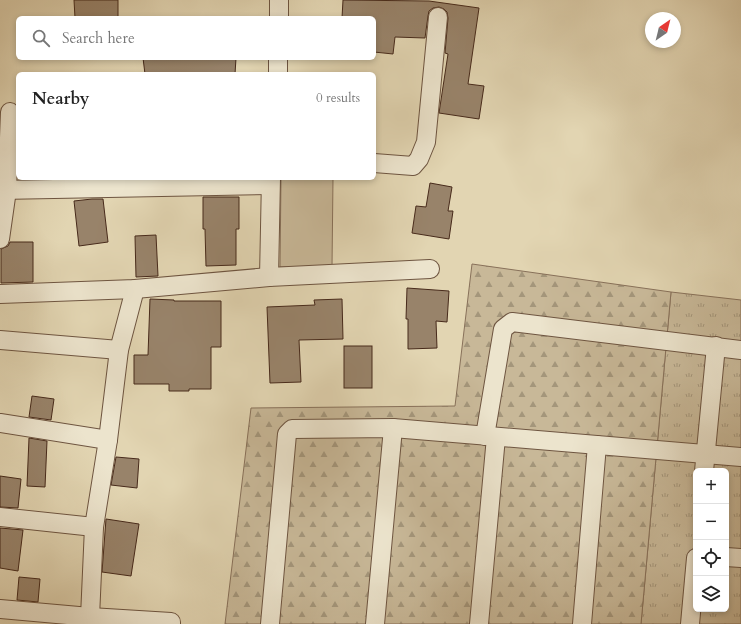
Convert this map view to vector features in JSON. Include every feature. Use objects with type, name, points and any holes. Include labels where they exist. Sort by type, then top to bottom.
[{"type":"street","points":[[279,0],[279,16]]},
{"type":"street","points":[[376,163],[413,166],[419,159],[426,142],[438,17]]},
{"type":"street","points":[[278,60],[278,72]]},
{"type":"street","points":[[0,239],[9,112]]},
{"type":"street","points":[[4,190],[270,182],[269,277]]},
{"type":"street","points":[[0,294],[135,290],[269,277],[430,269]]},
{"type":"street","points":[[90,617],[94,527],[108,440],[119,350],[135,290]]},
{"type":"street","points":[[479,624],[491,436],[503,329],[512,322],[741,350]]},
{"type":"street","points":[[0,340],[119,350]]},
{"type":"street","points":[[705,462],[716,346]]},
{"type":"street","points":[[0,423],[108,440]]},
{"type":"street","points":[[375,624],[393,428]]},
{"type":"street","points":[[270,624],[287,434],[292,430],[393,428],[597,445],[705,462],[741,456]]},
{"type":"street","points":[[582,624],[597,445]]},
{"type":"street","points":[[0,517],[94,527]]},
{"type":"street","points":[[729,557],[741,558]]},
{"type":"street","points":[[690,624],[694,576]]},
{"type":"street","points":[[0,609],[171,622],[171,624]]},
{"type":"green space","points":[[281,180],[333,180],[332,268],[280,267]]},
{"type":"green space","points":[[472,264],[671,292],[641,624],[225,624],[251,408],[455,406]]},
{"type":"green space","points":[[671,292],[741,300],[741,624],[641,624]]},
{"type":"building","points":[[74,0],[118,0],[118,16],[75,16]]},
{"type":"building","points":[[343,0],[429,1],[479,8],[468,84],[484,86],[479,119],[439,113],[448,54],[445,53],[448,18],[447,12],[444,9],[439,7],[433,8],[429,11],[425,38],[395,37],[393,54],[376,52],[376,16],[342,16]]},
{"type":"building","points":[[143,60],[236,60],[235,72],[145,72]]},
{"type":"building","points":[[430,183],[452,187],[448,211],[453,211],[449,239],[412,233],[416,206],[426,207]]},
{"type":"building","points":[[203,197],[239,197],[239,229],[236,229],[236,265],[206,266],[205,229],[203,229]]},
{"type":"building","points":[[103,199],[108,242],[79,246],[74,201]]},
{"type":"building","points":[[156,235],[158,276],[136,277],[135,236]]},
{"type":"building","points":[[10,242],[33,242],[33,282],[1,283],[1,249],[8,246]]},
{"type":"building","points":[[407,288],[449,291],[447,322],[436,321],[437,348],[408,349],[408,319],[406,319]]},
{"type":"building","points":[[150,299],[174,301],[221,301],[221,347],[211,347],[211,389],[169,391],[169,384],[134,384],[134,355],[148,355]]},
{"type":"building","points":[[342,299],[343,339],[299,340],[301,382],[270,383],[267,307],[315,305],[314,300]]},
{"type":"building","points":[[344,346],[372,346],[372,388],[344,388]]},
{"type":"building","points":[[32,396],[54,399],[51,420],[29,417]]},
{"type":"building","points":[[29,438],[47,441],[45,487],[27,486]]},
{"type":"building","points":[[116,457],[139,459],[137,488],[111,485]]},
{"type":"building","points":[[0,476],[21,479],[18,508],[0,507]]},
{"type":"building","points":[[106,519],[139,524],[131,576],[102,572]]},
{"type":"building","points":[[0,528],[23,530],[18,571],[0,568]]},
{"type":"building","points":[[19,577],[40,579],[38,602],[17,600]]}]
